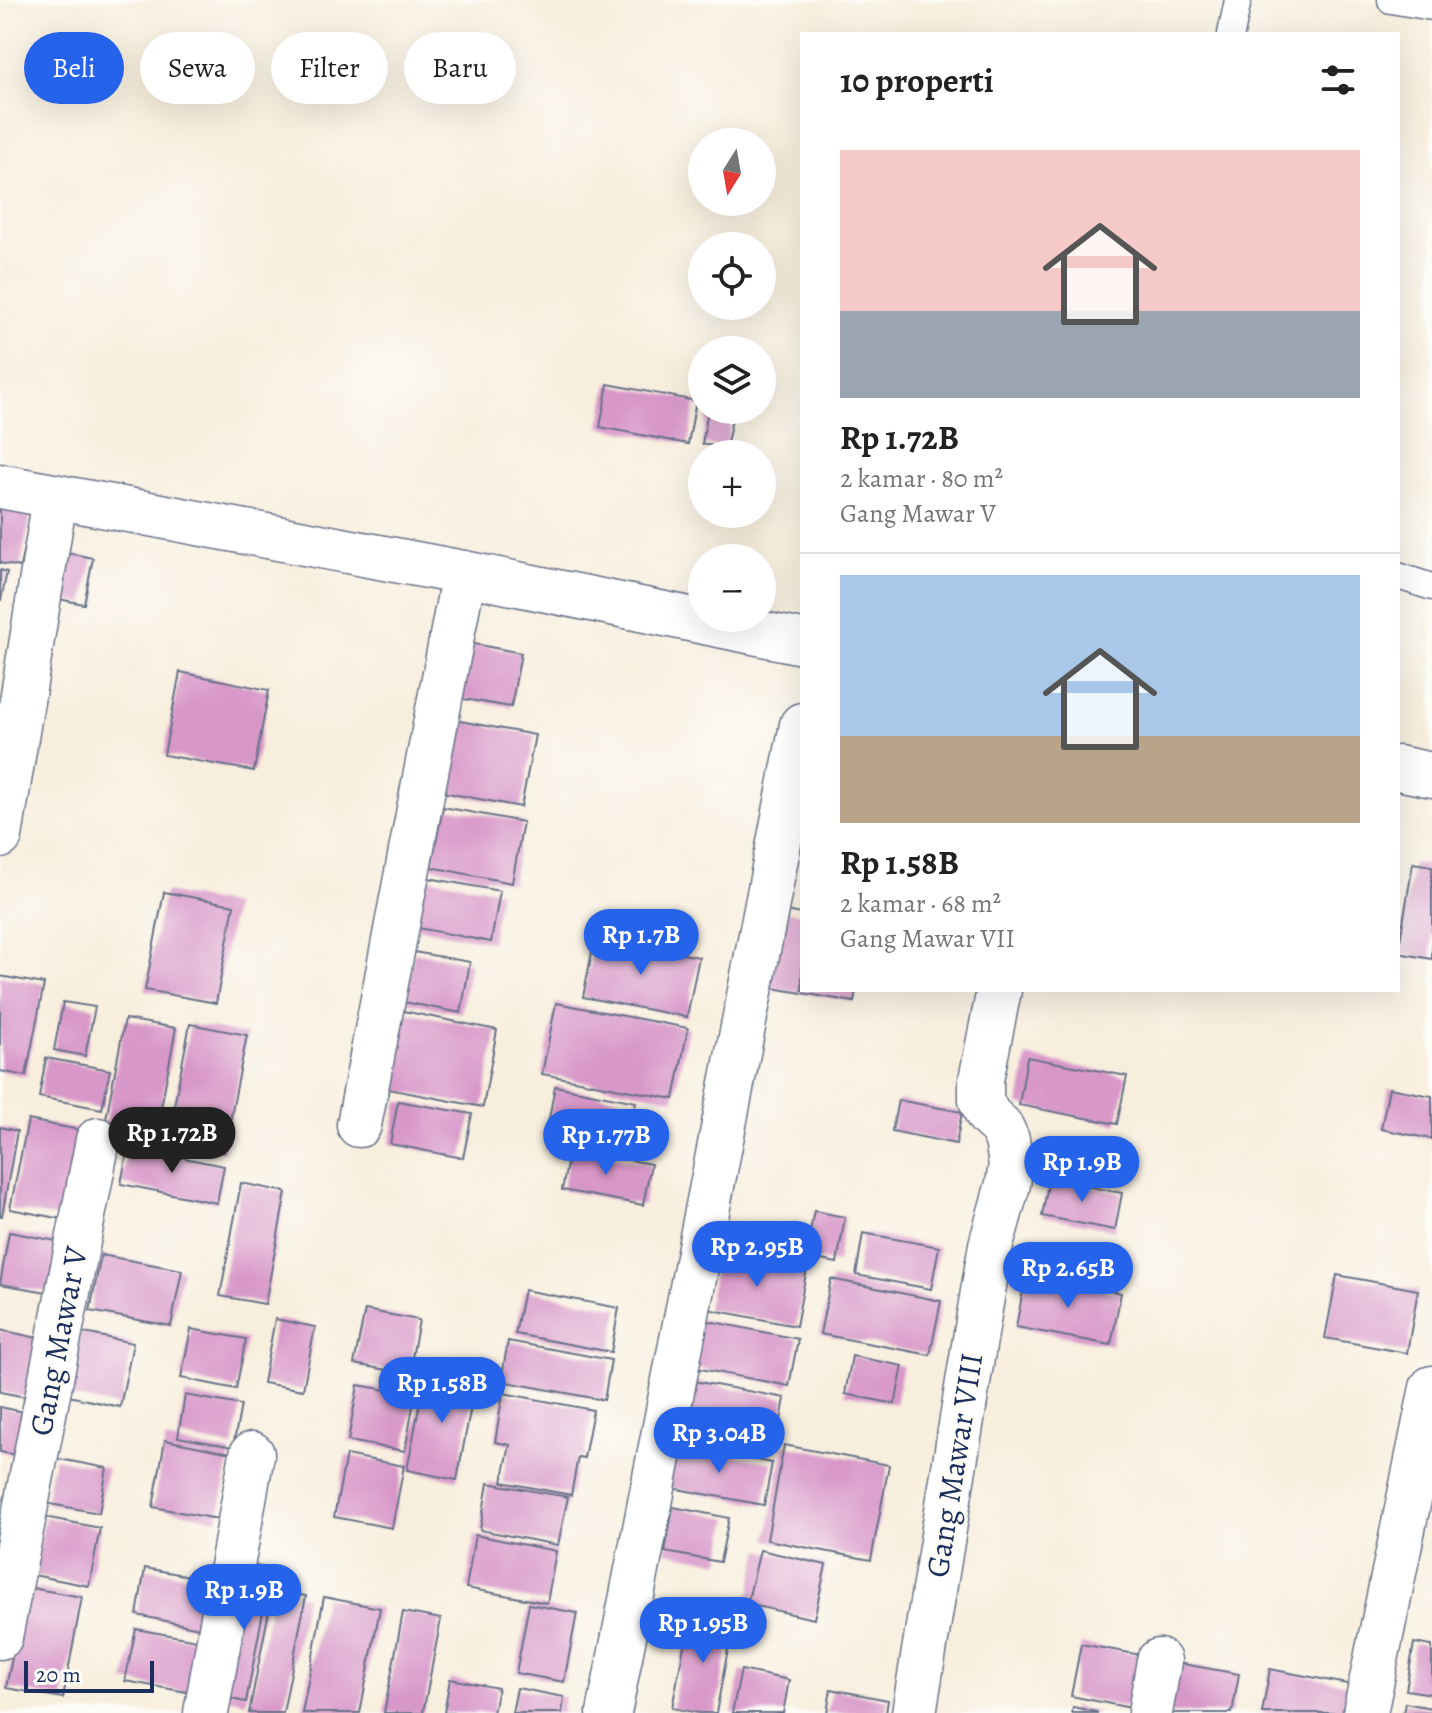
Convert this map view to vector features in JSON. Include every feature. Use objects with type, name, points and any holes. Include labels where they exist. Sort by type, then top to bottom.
[{"type":"street","points":[[0,486],[464,573],[800,642]]},
{"type":"street","points":[[0,836],[55,498]]},
{"type":"street","points":[[359,1125],[464,573]]},
{"type":"street","points":[[609,1713],[800,735]]},
{"type":"street","points":[[1400,768],[1432,775]]},
{"type":"street","name":"Gang Mawar VIII","points":[[914,1713],[991,1245],[1011,1164],[1007,1140],[1001,1127],[988,1115],[981,1100],[981,1080],[999,992]]},
{"type":"street","name":"Gang Mawar V","points":[[0,1637],[98,1140]]},
{"type":"street","points":[[1365,1713],[1432,1388]]},
{"type":"street","points":[[206,1713],[252,1454]]},
{"type":"street","points":[[1150,1713],[1159,1661]]},
{"type":"lane","points":[[1231,32],[1238,0]]},
{"type":"lane","points":[[1391,0],[1432,7]]},
{"type":"lane","points":[[1400,577],[1432,587]]},
{"type":"building","points":[[608,384],[688,399],[688,424],[692,424],[688,444],[600,427]]},
{"type":"building","points":[[706,424],[731,424],[728,440],[703,440]]},
{"type":"building","points":[[0,508],[31,514],[20,567],[0,563]]},
{"type":"building","points":[[51,550],[93,558],[84,604],[43,596]]},
{"type":"building","points":[[0,570],[7,572],[1,600],[0,600]]},
{"type":"building","points":[[469,643],[521,653],[511,707],[458,698]]},
{"type":"building","points":[[180,672],[269,690],[254,771],[164,755]]},
{"type":"building","points":[[455,720],[535,735],[521,807],[442,792]]},
{"type":"building","points":[[443,807],[523,822],[512,883],[431,867]]},
{"type":"building","points":[[1413,863],[1432,866],[1432,959],[1400,953]]},
{"type":"building","points":[[423,877],[500,891],[491,942],[413,927]]},
{"type":"building","points":[[164,892],[234,905],[216,1003],[145,990]]},
{"type":"building","points":[[774,909],[800,914],[800,992],[856,992],[854,1002],[761,986]]},
{"type":"building","points":[[595,937],[699,957],[687,1017],[583,997]]},
{"type":"building","points":[[414,952],[470,962],[461,1013],[404,1002]]},
{"type":"building","points":[[0,976],[44,984],[26,1076],[0,1071]]},
{"type":"building","points":[[63,1002],[95,1007],[85,1056],[54,1050]]},
{"type":"building","points":[[556,1003],[688,1028],[674,1099],[542,1074]]},
{"type":"building","points":[[403,1011],[497,1030],[483,1107],[388,1089]]},
{"type":"building","points":[[125,1019],[176,1028],[156,1134],[105,1124]]},
{"type":"building","points":[[190,1024],[247,1035],[224,1152],[167,1141]]},
{"type":"building","points":[[1027,1057],[1127,1076],[1117,1124],[1019,1105]]},
{"type":"building","points":[[46,1058],[110,1070],[102,1109],[39,1097]]},
{"type":"building","points":[[555,1086],[636,1102],[625,1155],[545,1140]]},
{"type":"building","points":[[1389,1088],[1432,1096],[1432,1139],[1381,1129]]},
{"type":"building","points":[[898,1100],[962,1112],[956,1144],[892,1131]]},
{"type":"building","points":[[398,1101],[472,1114],[463,1158],[390,1144]]},
{"type":"building","points":[[28,1120],[90,1132],[73,1221],[10,1209]]},
{"type":"building","points":[[0,1127],[17,1131],[2,1216],[0,1216]]},
{"type":"building","points":[[128,1147],[224,1166],[217,1203],[121,1184]]},
{"type":"building","points":[[570,1149],[651,1164],[643,1205],[562,1190]]},
{"type":"building","points":[[1049,1179],[1122,1193],[1115,1230],[1042,1216]]},
{"type":"building","points":[[241,1183],[286,1192],[265,1304],[220,1296]]},
{"type":"building","points":[[814,1211],[845,1217],[837,1263],[805,1257]]},
{"type":"building","points":[[9,1232],[62,1242],[53,1293],[0,1284]]},
{"type":"building","points":[[863,1233],[939,1247],[931,1289],[856,1275]]},
{"type":"building","points":[[718,1252],[807,1268],[796,1326],[707,1309]]},
{"type":"building","points":[[101,1255],[182,1270],[171,1326],[90,1311]]},
{"type":"building","points":[[1026,1275],[1121,1293],[1111,1345],[1016,1327]]},
{"type":"building","points":[[1337,1275],[1418,1290],[1407,1353],[1325,1338]]},
{"type":"building","points":[[831,1279],[941,1301],[930,1355],[820,1334]]},
{"type":"building","points":[[524,1290],[619,1308],[611,1352],[515,1334]]},
{"type":"building","points":[[365,1310],[419,1320],[409,1374],[354,1364]]},
{"type":"building","points":[[275,1319],[315,1327],[303,1390],[263,1383]]},
{"type":"building","points":[[699,1319],[798,1339],[789,1386],[690,1367]]},
{"type":"building","points":[[191,1329],[246,1339],[236,1389],[181,1378]]},
{"type":"building","points":[[0,1330],[38,1338],[26,1397],[0,1392]]},
{"type":"building","points":[[80,1332],[133,1343],[120,1407],[68,1396]]},
{"type":"building","points":[[508,1341],[611,1360],[604,1400],[501,1381]]},
{"type":"building","points":[[852,1356],[903,1366],[895,1404],[845,1394]]},
{"type":"building","points":[[426,1371],[476,1380],[457,1480],[407,1470]]},
{"type":"building","points":[[683,1379],[785,1398],[776,1448],[673,1428]]},
{"type":"building","points":[[358,1385],[415,1395],[405,1451],[348,1441]]},
{"type":"building","points":[[503,1393],[593,1410],[584,1458],[578,1457],[571,1495],[502,1482],[510,1445],[495,1442]]},
{"type":"building","points":[[185,1395],[241,1405],[233,1447],[178,1437]]},
{"type":"building","points":[[0,1407],[29,1413],[21,1456],[0,1452]]},
{"type":"building","points":[[165,1440],[231,1453],[218,1519],[153,1507]]},
{"type":"building","points":[[674,1444],[772,1463],[764,1505],[666,1487]]},
{"type":"building","points":[[784,1445],[889,1465],[871,1560],[767,1540]]},
{"type":"building","points":[[346,1455],[404,1466],[392,1528],[334,1517]]},
{"type":"building","points":[[54,1458],[107,1468],[99,1513],[45,1503]]},
{"type":"building","points":[[488,1483],[568,1497],[558,1545],[480,1530]]},
{"type":"building","points":[[673,1507],[729,1518],[720,1562],[665,1552]]},
{"type":"building","points":[[45,1517],[100,1528],[89,1586],[33,1575]]},
{"type":"building","points":[[475,1535],[556,1551],[547,1603],[466,1588]]},
{"type":"building","points":[[760,1550],[826,1565],[814,1619],[747,1604]]},
{"type":"building","points":[[241,1563],[271,1569],[246,1702],[216,1696]]},
{"type":"building","points":[[145,1568],[212,1580],[204,1629],[137,1615]]},
{"type":"building","points":[[26,1587],[82,1597],[63,1698],[6,1688]]},
{"type":"building","points":[[273,1590],[306,1596],[283,1713],[249,1713]]},
{"type":"building","points":[[324,1597],[380,1608],[360,1713],[302,1713]]},
{"type":"building","points":[[529,1604],[577,1613],[564,1682],[516,1673]]},
{"type":"building","points":[[403,1612],[441,1619],[423,1713],[384,1713]]},
{"type":"building","points":[[690,1615],[733,1623],[716,1713],[672,1708]]},
{"type":"building","points":[[136,1629],[197,1640],[187,1692],[125,1681]]},
{"type":"building","points":[[1414,1643],[1432,1646],[1432,1694],[1406,1690]]},
{"type":"building","points":[[1081,1644],[1141,1655],[1131,1708],[1071,1696]]},
{"type":"building","points":[[1172,1662],[1239,1674],[1232,1713],[1162,1713]]},
{"type":"building","points":[[1270,1669],[1352,1685],[1346,1713],[1262,1713]]},
{"type":"building","points":[[741,1670],[789,1680],[783,1713],[732,1713]]},
{"type":"building","points":[[450,1679],[498,1688],[493,1713],[444,1713]]},
{"type":"building","points":[[517,1688],[564,1697],[562,1713],[512,1713]]},
{"type":"building","points":[[831,1689],[888,1700],[886,1713],[827,1713]]},
{"type":"building","points":[[1405,1703],[1432,1708],[1432,1713],[1403,1713]]},
{"type":"building","points":[[1073,1707],[1097,1712],[1097,1713],[1072,1713]]}]
